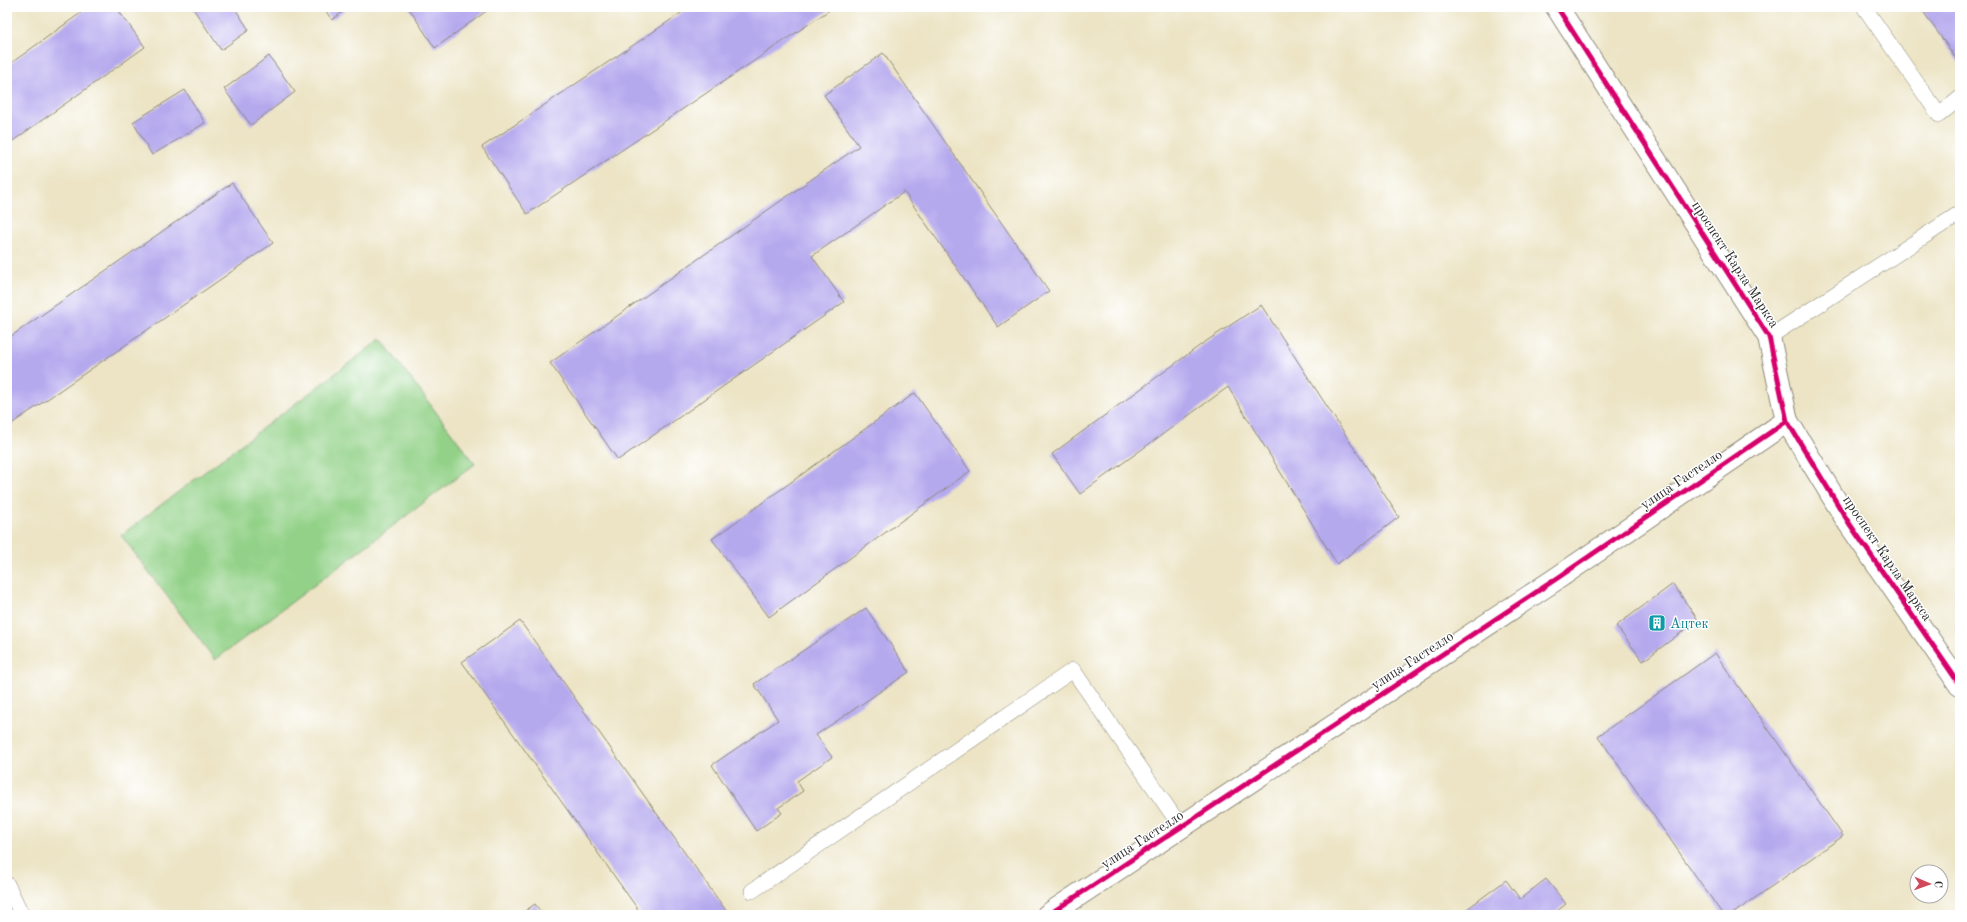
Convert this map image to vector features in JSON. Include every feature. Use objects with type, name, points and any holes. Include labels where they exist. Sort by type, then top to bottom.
[{"type":"street","name":"проспект Карла Маркса","points":[[1558,7],[1769,337],[1787,421],[1849,523],[1960,685]]},
{"type":"street","name":"улица Гастелло","points":[[1048,915],[1559,577],[1787,421]]},
{"type":"lane","points":[[1864,7],[1939,115],[1960,98]]},
{"type":"lane","points":[[1769,337],[1960,213]]},
{"type":"lane","points":[[752,891],[1074,670],[1181,827]]},
{"type":"lane","points":[[7,884],[22,915]]},
{"type":"green space","points":[[381,339],[475,464],[215,660],[121,535]]},
{"type":"building","points":[[89,7],[116,7],[145,47],[7,145],[7,66]]},
{"type":"building","points":[[192,7],[234,7],[249,30],[221,50]]},
{"type":"building","points":[[323,7],[349,7],[332,20]]},
{"type":"building","points":[[408,7],[492,7],[435,48]]},
{"type":"building","points":[[690,7],[834,7],[527,214],[482,147]]},
{"type":"building","points":[[1920,7],[1960,7],[1960,64]]},
{"type":"building","points":[[883,53],[1049,291],[998,327],[904,192],[812,256],[844,302],[618,460],[550,363],[859,146],[824,95]]},
{"type":"building","points":[[269,56],[295,92],[251,125],[224,89]]},
{"type":"building","points":[[185,90],[205,123],[152,155],[133,122]]},
{"type":"building","points":[[232,183],[273,243],[7,427],[7,339]]},
{"type":"building","points":[[1261,305],[1399,517],[1337,564],[1228,387],[1080,494],[1052,454],[1202,344]]},
{"type":"building","points":[[915,393],[970,471],[769,617],[712,539]]},
{"type":"building","name":"Ацтек","points":[[1673,584],[1698,620],[1643,661],[1616,626]]},
{"type":"building","points":[[866,608],[909,672],[816,735],[832,757],[797,781],[803,791],[778,808],[782,813],[756,831],[712,765],[778,720],[754,684]]},
{"type":"building","points":[[520,621],[729,915],[642,915],[462,662]]},
{"type":"building","points":[[1715,653],[1843,836],[1731,915],[1723,915],[1598,736]]},
{"type":"building","points":[[1546,879],[1566,904],[1552,915],[1459,915],[1506,880],[1520,899]]},
{"type":"building","points":[[535,904],[543,915],[519,915]]},
{"type":"cycle path","points":[[1557,7],[1769,337],[1787,421],[1849,523],[1960,685]]},
{"type":"cycle path","points":[[1048,915],[1559,577],[1787,421]]},
{"type":"place","name":"Ацтек","points":[[1657,623]]}]
